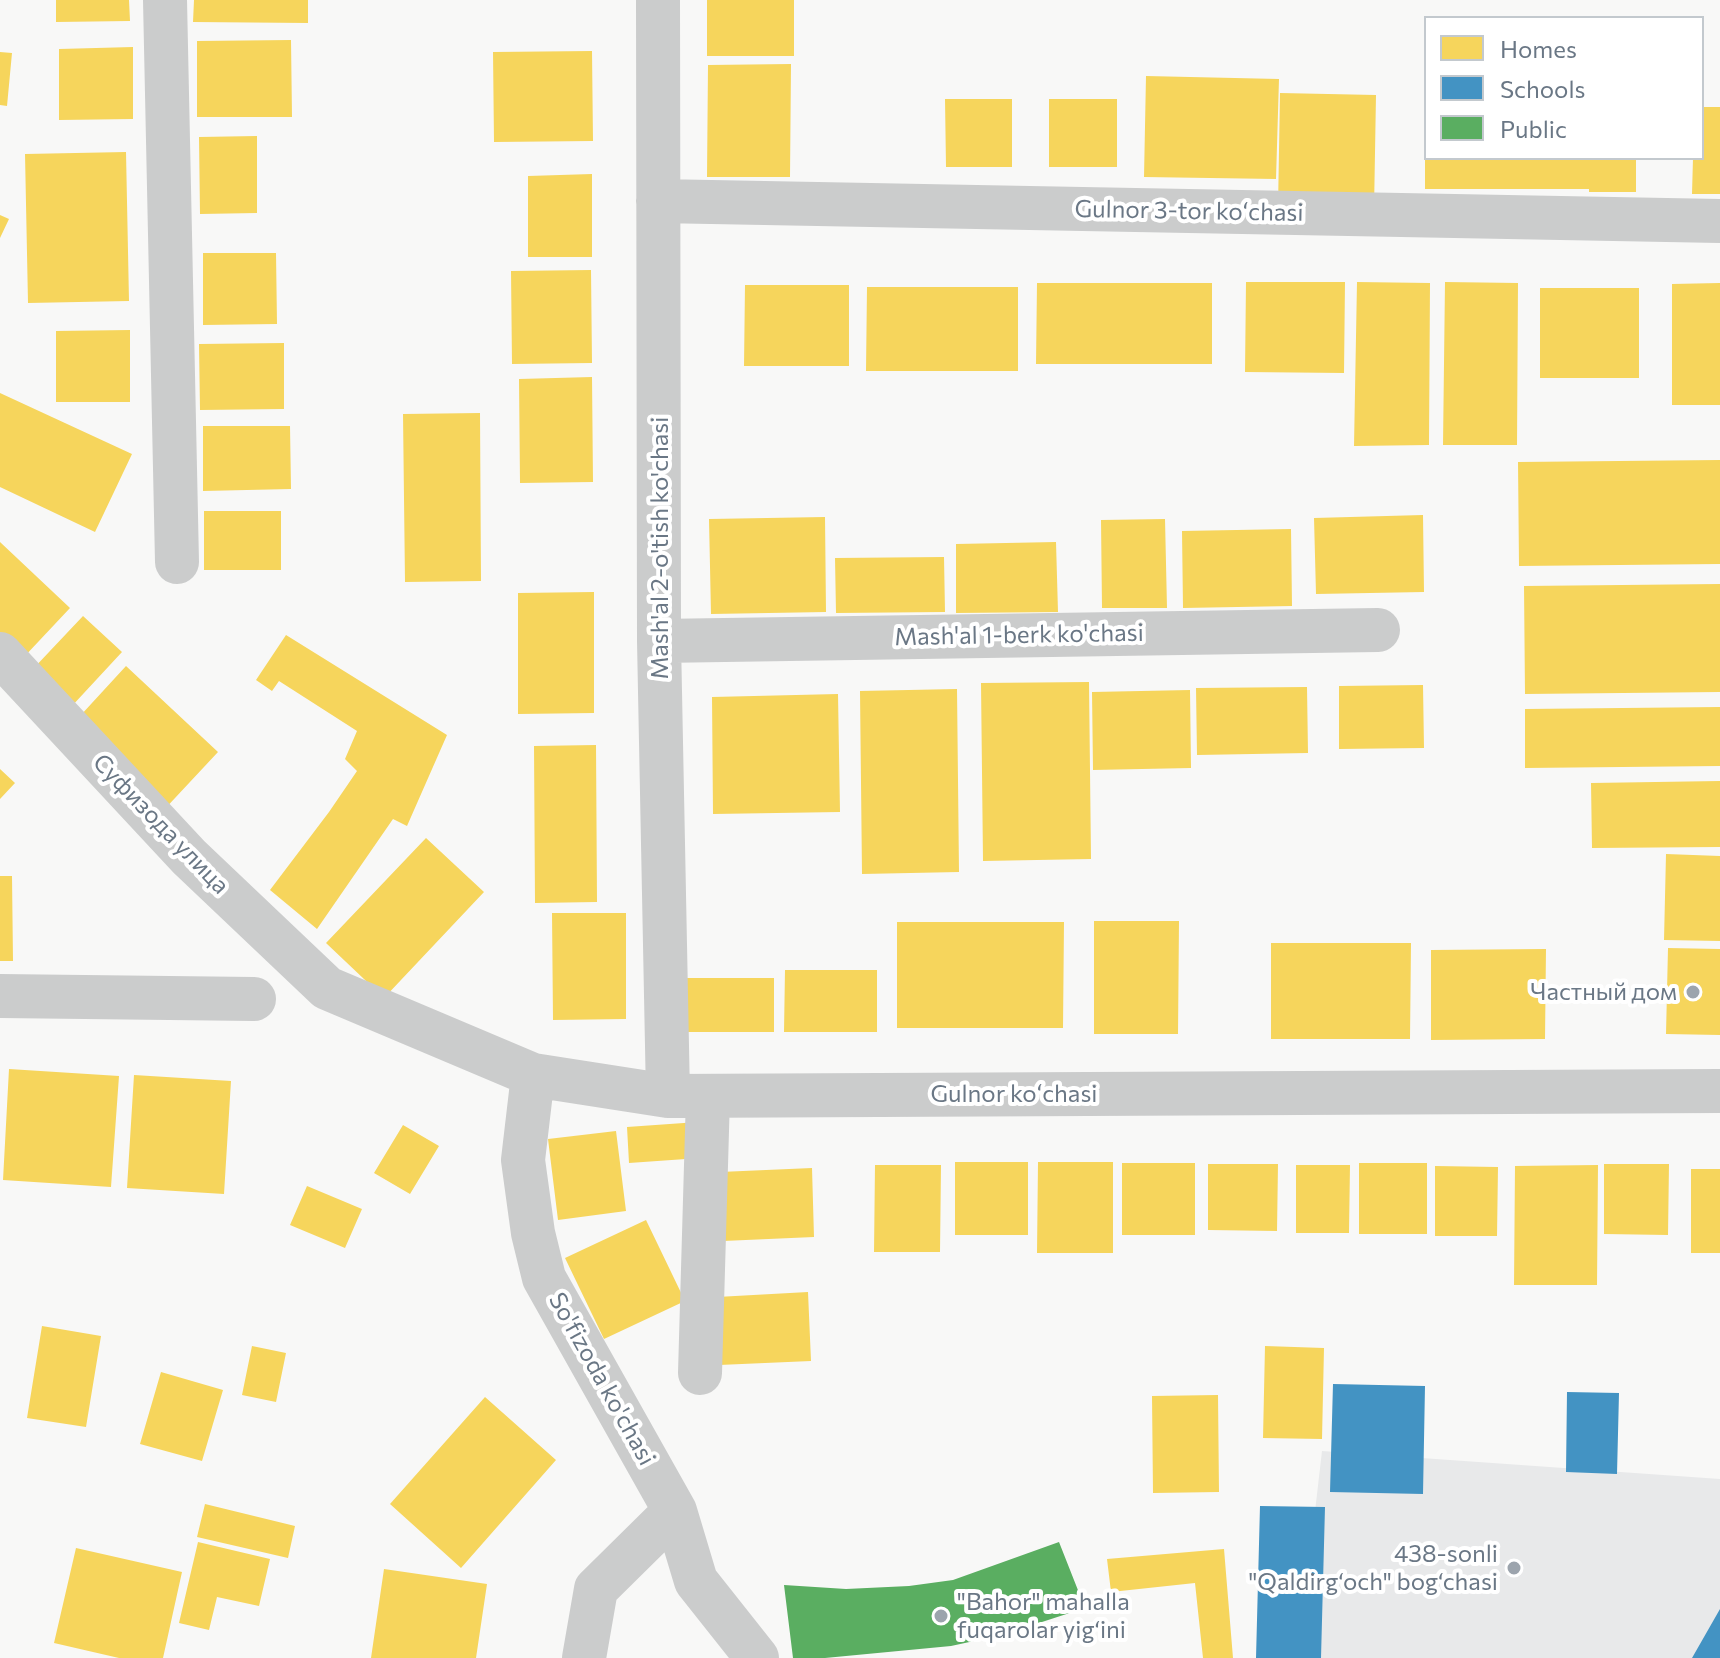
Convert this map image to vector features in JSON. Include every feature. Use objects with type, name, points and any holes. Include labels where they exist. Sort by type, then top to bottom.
[{"type":"street","points":[[165,0],[177,562]]},
{"type":"street","name":"Mash'al 2-o'tish ko'chasi","points":[[658,0],[659,641],[688,1096],[700,1373]]},
{"type":"street","name":"Gulnor 3-tor koʻchasi","points":[[658,201],[1720,221]]},
{"type":"street","name":"Mash'al 1-berk ko'chasi","points":[[659,641],[1378,630]]},
{"type":"street","name":"Суфизода улица","points":[[0,654],[189,857],[327,988]]},
{"type":"street","name":"Gulnor koʻchasi","points":[[327,988],[533,1075],[688,1096],[1720,1091]]},
{"type":"street","points":[[0,996],[254,999]]},
{"type":"street","name":"So'fizoda ko'chasi","points":[[533,1075],[523,1160],[533,1233],[544,1278],[675,1511],[696,1581],[757,1658]]},
{"type":"street","points":[[584,1658],[596,1589],[675,1511]]},
{"type":"shaded area","name":"438-sonli \"Qaldirg‘och\" bog‘chasi","points":[[1322,1451],[1720,1479],[1720,1658],[1298,1658]]},
{"type":"building: Homes","points":[[56,0],[129,0],[130,21],[56,22]]},
{"type":"building: Homes","points":[[194,0],[308,0],[308,23],[193,22]]},
{"type":"building: Homes","points":[[707,0],[794,0],[794,56],[707,56]]},
{"type":"building: Homes","points":[[291,40],[292,117],[197,117],[197,41]]},
{"type":"building: Homes","points":[[133,47],[133,119],[59,120],[59,49]]},
{"type":"building: Homes","points":[[592,51],[593,141],[494,142],[493,52]]},
{"type":"building: Homes","points":[[0,52],[12,53],[7,106],[0,105]]},
{"type":"building: Homes","points":[[791,64],[790,177],[707,177],[708,65]]},
{"type":"building: Homes","points":[[1146,76],[1279,79],[1276,179],[1144,177]]},
{"type":"building: Homes","points":[[1280,93],[1376,95],[1374,210],[1278,208]]},
{"type":"building: Homes","points":[[945,99],[1012,99],[1012,167],[946,167]]},
{"type":"building: Homes","points":[[1049,99],[1117,99],[1117,167],[1049,167]]},
{"type":"building: Homes","points":[[1704,107],[1720,107],[1720,194],[1692,194],[1693,160],[1704,160]]},
{"type":"building: Homes","points":[[257,136],[257,213],[200,214],[199,137]]},
{"type":"building: Homes","points":[[126,152],[129,301],[28,303],[25,154]]},
{"type":"building: Homes","points":[[1425,160],[1636,160],[1636,192],[1425,189]]},
{"type":"building: Homes","points":[[592,174],[592,257],[528,257],[528,176]]},
{"type":"building: Homes","points":[[0,215],[9,219],[0,238]]},
{"type":"building: Homes","points":[[203,253],[276,253],[277,324],[203,325]]},
{"type":"building: Homes","points":[[591,270],[592,363],[512,364],[511,271]]},
{"type":"building: Homes","points":[[1246,282],[1345,282],[1344,373],[1245,372]]},
{"type":"building: Homes","points":[[1357,282],[1430,283],[1429,445],[1354,446]]},
{"type":"building: Homes","points":[[1445,282],[1518,283],[1517,445],[1443,445]]},
{"type":"building: Homes","points":[[1037,283],[1212,283],[1212,364],[1036,364]]},
{"type":"building: Homes","points":[[1720,283],[1720,405],[1672,405],[1672,284]]},
{"type":"building: Homes","points":[[745,285],[849,285],[849,366],[744,366]]},
{"type":"building: Homes","points":[[867,287],[1018,287],[1018,371],[866,371]]},
{"type":"building: Homes","points":[[1540,288],[1639,288],[1639,378],[1540,378]]},
{"type":"building: Homes","points":[[130,330],[130,402],[56,402],[56,331]]},
{"type":"building: Homes","points":[[284,343],[284,409],[200,410],[199,344]]},
{"type":"building: Homes","points":[[592,377],[593,482],[520,483],[519,379]]},
{"type":"building: Homes","points":[[0,393],[132,454],[95,532],[0,487]]},
{"type":"building: Homes","points":[[480,413],[481,581],[405,582],[403,414]]},
{"type":"building: Homes","points":[[203,426],[290,426],[291,489],[203,491]]},
{"type":"building: Homes","points":[[1720,460],[1720,564],[1519,566],[1518,462]]},
{"type":"building: Homes","points":[[204,511],[281,511],[281,570],[204,570]]},
{"type":"building: Homes","points":[[1423,515],[1424,592],[1316,594],[1314,518]]},
{"type":"building: Homes","points":[[825,517],[826,612],[711,614],[709,519]]},
{"type":"building: Homes","points":[[1165,519],[1167,608],[1102,608],[1101,520]]},
{"type":"building: Homes","points":[[1291,529],[1292,606],[1183,608],[1182,531]]},
{"type":"building: Homes","points":[[0,542],[70,608],[23,658],[0,636]]},
{"type":"building: Homes","points":[[1056,542],[1058,612],[956,613],[956,544]]},
{"type":"building: Homes","points":[[944,557],[945,612],[836,613],[835,558]]},
{"type":"building: Homes","points":[[1720,584],[1720,692],[1525,694],[1524,586]]},
{"type":"building: Homes","points":[[594,592],[594,713],[518,714],[518,593]]},
{"type":"building: Homes","points":[[83,616],[122,652],[71,707],[32,670]]},
{"type":"building: Homes","points":[[286,635],[447,735],[407,826],[393,819],[317,929],[270,890],[357,771],[345,759],[357,731],[279,681],[272,691],[256,680]]},
{"type":"building: Homes","points":[[126,666],[218,752],[161,813],[69,728]]},
{"type":"building: Homes","points":[[1089,682],[1091,859],[983,861],[981,683]]},
{"type":"building: Homes","points":[[1423,685],[1424,748],[1339,749],[1339,686]]},
{"type":"building: Homes","points":[[1307,687],[1308,753],[1197,755],[1196,688]]},
{"type":"building: Homes","points":[[957,689],[959,872],[862,874],[860,691]]},
{"type":"building: Homes","points":[[1190,690],[1191,768],[1093,770],[1092,692]]},
{"type":"building: Homes","points":[[838,694],[840,812],[713,814],[712,697]]},
{"type":"building: Homes","points":[[1720,707],[1720,766],[1525,768],[1525,709]]},
{"type":"building: Homes","points":[[596,745],[597,902],[535,903],[534,746]]},
{"type":"building: Homes","points":[[0,769],[15,783],[0,799]]},
{"type":"building: Homes","points":[[1720,781],[1720,847],[1592,848],[1591,783]]},
{"type":"building: Homes","points":[[426,838],[484,892],[384,998],[326,943]]},
{"type":"building: Homes","points":[[1666,854],[1720,856],[1720,941],[1664,940]]},
{"type":"building: Homes","points":[[0,876],[12,876],[13,961],[0,961]]},
{"type":"building: Homes","points":[[552,913],[626,913],[626,1019],[553,1020]]},
{"type":"building: Homes","points":[[1094,921],[1179,921],[1178,1034],[1094,1034]]},
{"type":"building: Homes","points":[[897,922],[1064,922],[1063,1028],[897,1028]]},
{"type":"building: Homes","points":[[1271,943],[1411,943],[1410,1039],[1271,1039]]},
{"type":"building: Homes","name":"Частный дом","points":[[1668,948],[1720,949],[1720,1035],[1666,1034]]},
{"type":"building: Homes","points":[[1546,949],[1545,1039],[1431,1040],[1431,950]]},
{"type":"building: Homes","points":[[785,970],[877,970],[877,1032],[784,1032]]},
{"type":"building: Homes","points":[[684,978],[774,978],[774,1032],[683,1032]]},
{"type":"building: Homes","points":[[9,1069],[119,1076],[111,1187],[3,1180]]},
{"type":"building: Homes","points":[[134,1075],[231,1081],[224,1194],[127,1188]]},
{"type":"building: Homes","points":[[698,1122],[700,1158],[629,1163],[627,1127]]},
{"type":"building: Homes","points":[[403,1125],[439,1146],[410,1194],[374,1173]]},
{"type":"building: Homes","points":[[616,1131],[626,1211],[558,1220],[548,1139]]},
{"type":"building: Homes","points":[[955,1162],[1028,1162],[1028,1235],[955,1235]]},
{"type":"building: Homes","points":[[1038,1162],[1113,1162],[1113,1253],[1037,1253]]},
{"type":"building: Homes","points":[[1122,1163],[1195,1163],[1195,1235],[1122,1235]]},
{"type":"building: Homes","points":[[1359,1163],[1427,1163],[1427,1234],[1359,1234]]},
{"type":"building: Homes","points":[[1208,1164],[1278,1164],[1277,1231],[1208,1230]]},
{"type":"building: Homes","points":[[1604,1164],[1669,1164],[1668,1235],[1604,1234]]},
{"type":"building: Homes","points":[[875,1165],[941,1165],[940,1252],[874,1252]]},
{"type":"building: Homes","points":[[1296,1165],[1350,1165],[1349,1233],[1296,1233]]},
{"type":"building: Homes","points":[[1598,1165],[1597,1285],[1514,1285],[1515,1166]]},
{"type":"building: Homes","points":[[1435,1166],[1498,1167],[1497,1236],[1435,1236]]},
{"type":"building: Homes","points":[[812,1168],[814,1237],[723,1241],[720,1172]]},
{"type":"building: Homes","points":[[1691,1169],[1720,1169],[1720,1253],[1691,1253]]},
{"type":"building: Homes","points":[[307,1186],[362,1209],[345,1248],[290,1225]]},
{"type":"building: Homes","points":[[646,1220],[685,1301],[604,1339],[565,1258]]},
{"type":"building: Homes","points":[[808,1292],[811,1361],[719,1365],[717,1297]]},
{"type":"building: Homes","points":[[42,1326],[101,1336],[86,1427],[27,1418]]},
{"type":"building: Homes","points":[[252,1346],[286,1353],[276,1402],[242,1395]]},
{"type":"building: Homes","points":[[1265,1346],[1324,1348],[1322,1439],[1263,1438]]},
{"type":"building: Homes","points":[[161,1372],[223,1390],[202,1461],[140,1444]]},
{"type":"building: Homes","points":[[1218,1395],[1219,1492],[1153,1493],[1152,1396]]},
{"type":"building: Homes","points":[[485,1397],[556,1460],[461,1568],[390,1504]]},
{"type":"building: Homes","points":[[205,1504],[295,1526],[288,1558],[197,1537]]},
{"type":"building: Homes","points":[[198,1542],[270,1559],[259,1606],[217,1597],[209,1630],[179,1623]]},
{"type":"building: Homes","points":[[76,1548],[182,1572],[163,1658],[119,1658],[54,1643]]},
{"type":"building: Homes","points":[[1224,1549],[1233,1658],[1203,1658],[1195,1583],[1111,1592],[1107,1559]]},
{"type":"building: Homes","points":[[384,1569],[487,1584],[476,1658],[371,1658]]},
{"type":"building: Schools","points":[[1333,1384],[1425,1386],[1423,1494],[1330,1492]]},
{"type":"building: Schools","points":[[1567,1392],[1619,1393],[1617,1474],[1566,1472]]},
{"type":"building: Schools","points":[[1260,1506],[1325,1507],[1321,1658],[1256,1658]]},
{"type":"building: Schools","points":[[1720,1609],[1720,1658],[1692,1658]]},
{"type":"building: Public","points":[[1059,1542],[1085,1608],[1002,1635],[951,1646],[825,1658],[793,1658],[784,1585],[846,1589],[953,1580]]},
{"type":"place","name":"Частный дом","points":[[1693,992]]},
{"type":"place","name":"438-sonli \"Qaldirg‘och\" bog‘chasi","points":[[1514,1568]]},
{"type":"place","name":"\"Bahor\" mahalla fuqarolar yig‘ini","points":[[941,1616]]}]
